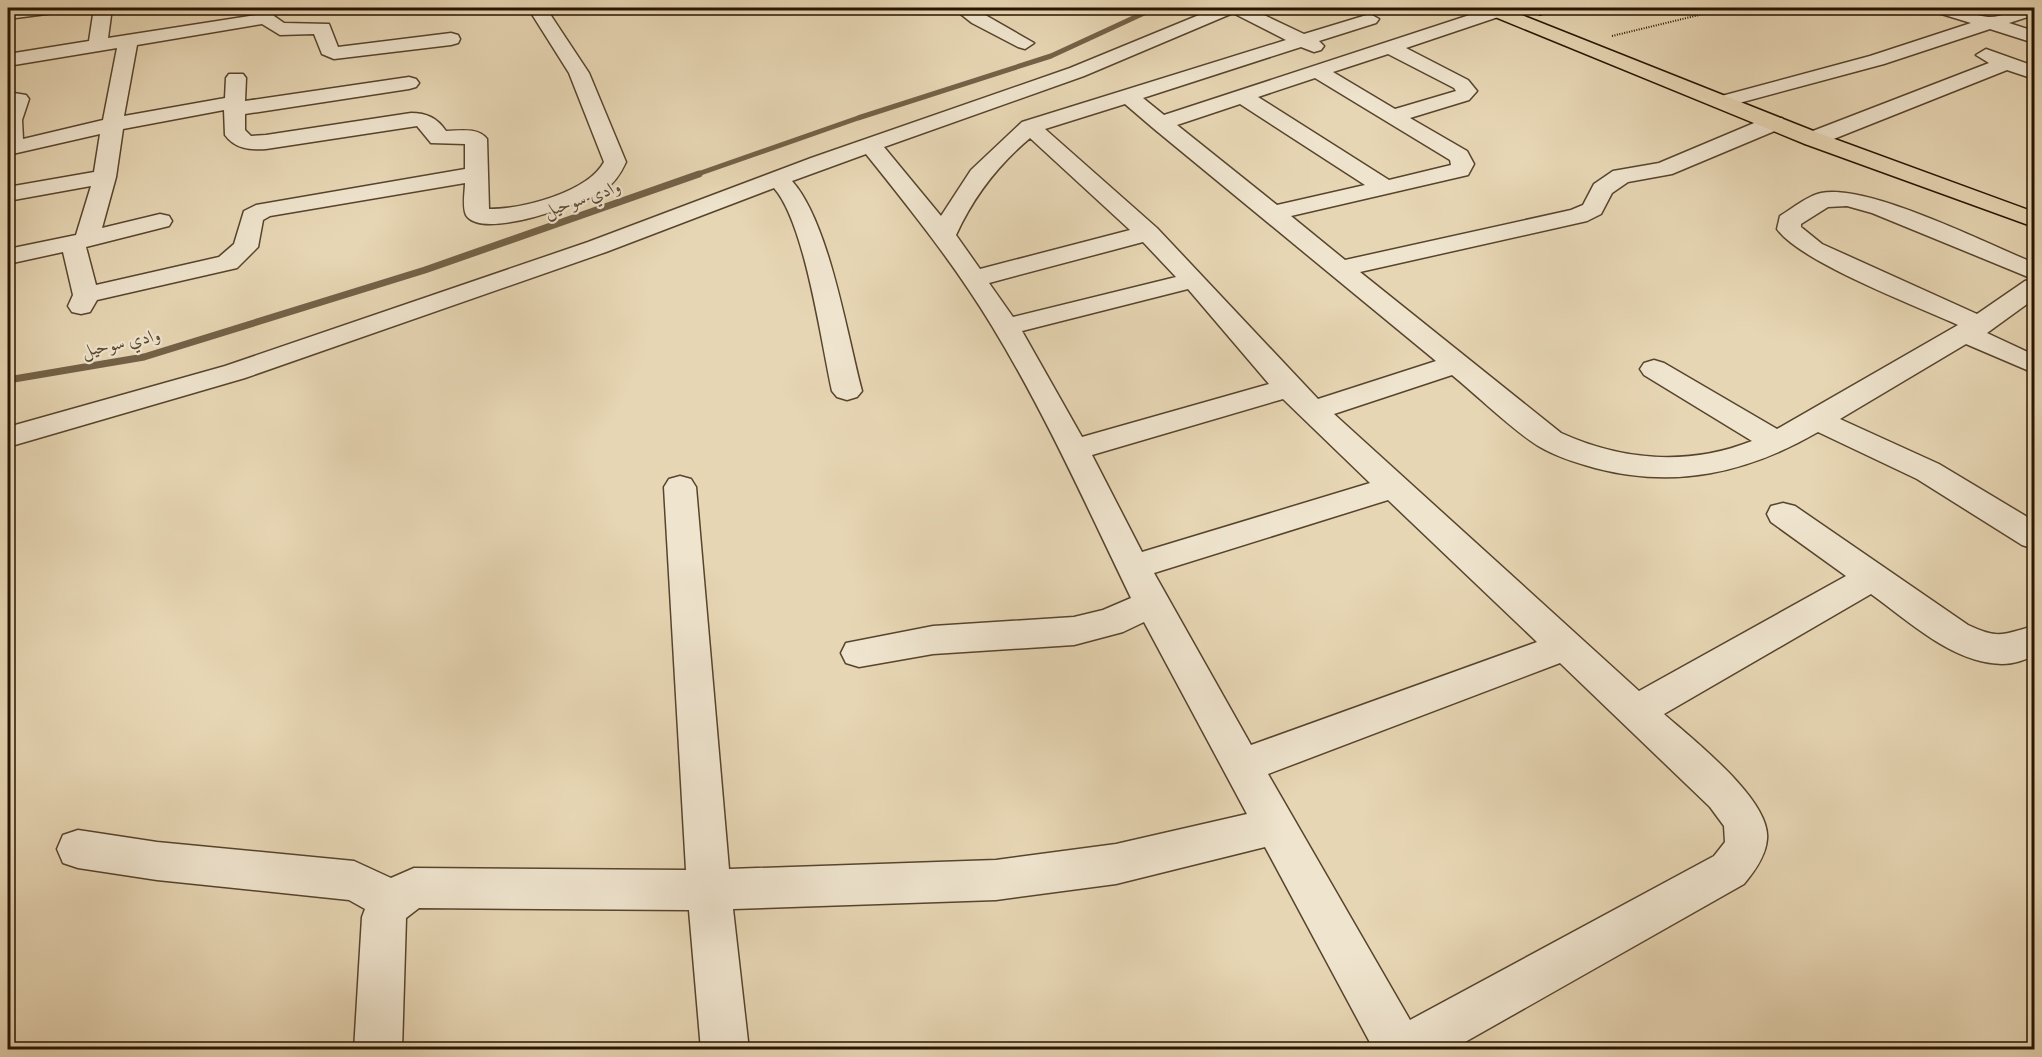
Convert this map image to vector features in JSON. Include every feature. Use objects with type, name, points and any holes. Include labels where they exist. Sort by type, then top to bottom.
[{"type":"main road","points":[[1493,9],[1813,139],[2034,220]]},
{"type":"street","points":[[8,14],[54,8]]},
{"type":"street","points":[[98,46],[103,8]]},
{"type":"street","points":[[236,78],[236,135],[251,142],[411,119],[425,120],[439,138],[474,138],[475,210],[480,216],[494,218],[520,213],[580,194],[605,179],[615,162],[579,73],[537,8]]},
{"type":"street","points":[[962,8],[978,19],[1025,43]]},
{"type":"street","points":[[8,437],[309,347],[597,247],[1053,80],[1230,8]]},
{"type":"street","points":[[1236,8],[1345,62]]},
{"type":"street","points":[[1941,8],[2034,37]]},
{"type":"street","points":[[1161,123],[1390,47],[1493,9]]},
{"type":"street","points":[[1721,102],[1877,60],[1994,24],[2034,9]]},
{"type":"street","points":[[8,60],[98,46],[266,13],[280,30],[322,28],[329,50],[334,52],[451,39]]},
{"type":"street","points":[[944,235],[958,203],[977,175],[1001,151],[1030,128],[1127,95],[1306,41],[1370,19]]},
{"type":"street","points":[[129,40],[119,80],[105,177],[80,241],[84,301],[228,262],[246,247],[252,216],[264,210],[474,174]]},
{"type":"street","points":[[1943,40],[2034,73]]},
{"type":"street","points":[[1390,47],[1461,84],[1467,91],[1462,96],[1394,116]]},
{"type":"street","points":[[1877,60],[1949,87]]},
{"type":"street","points":[[1813,139],[2006,63]]},
{"type":"street","points":[[1273,213],[1451,174],[1460,170],[1463,164],[1459,156],[1317,71]]},
{"type":"street","points":[[1053,80],[1095,106]]},
{"type":"street","points":[[8,98],[19,99],[11,120],[10,149],[114,124],[409,82]]},
{"type":"street","points":[[1127,95],[1550,440],[1599,460],[1630,465],[1700,466],[1728,460],[1775,441],[1974,330],[2034,287]]},
{"type":"street","points":[[1242,96],[1385,188]]},
{"type":"street","points":[[1341,268],[1579,216],[1593,209],[1602,189],[1621,176],[1664,169],[1774,123]]},
{"type":"street","points":[[871,145],[944,235],[1006,327],[1074,450],[1152,604],[1401,1050],[1730,870],[1744,854],[1748,835],[1740,815],[1724,794],[1563,647],[1288,388],[1194,280],[1148,233],[1030,128]]},
{"type":"street","points":[[8,195],[105,177]]},
{"type":"street","points":[[778,179],[795,198],[811,240],[847,390]]},
{"type":"street","points":[[2034,272],[1880,208],[1848,198],[1823,200],[1789,220],[1789,229],[1813,249],[1974,330],[2034,364]]},
{"type":"street","points":[[8,256],[160,221]]},
{"type":"street","points":[[973,279],[1148,233]]},
{"type":"street","points":[[1006,327],[1194,280]]},
{"type":"street","points":[[1313,411],[1457,364]]},
{"type":"street","points":[[1654,369],[1775,441]]},
{"type":"street","points":[[1074,450],[1288,388]]},
{"type":"street","points":[[1814,420],[1855,434],[1927,469],[2034,537]]},
{"type":"street","points":[[680,487],[709,890],[725,1050]]},
{"type":"street","points":[[1133,567],[1393,488]]},
{"type":"street","points":[[1783,514],[1955,635],[1993,650],[2010,651],[2034,640]]},
{"type":"street","points":[[1634,713],[1872,577]]},
{"type":"street","points":[[859,653],[933,640],[1074,631],[1110,622],[1152,604]]},
{"type":"street","points":[[1242,766],[1563,647]]},
{"type":"street","points":[[378,1050],[384,917],[392,900],[402,892],[427,886],[709,890],[996,880],[1116,864],[1275,826]]},
{"type":"street","points":[[78,849],[157,861],[354,881],[392,900]]},
{"type":"path","points":[[1582,45],[1728,8]]},
{"type":"waterway","name":"وادي سوحيل","points":[[695,175],[858,118],[1051,56],[1155,8]]},
{"type":"waterway","name":"وادي سوحيل","points":[[8,380],[144,357],[425,270],[699,174]]}]
